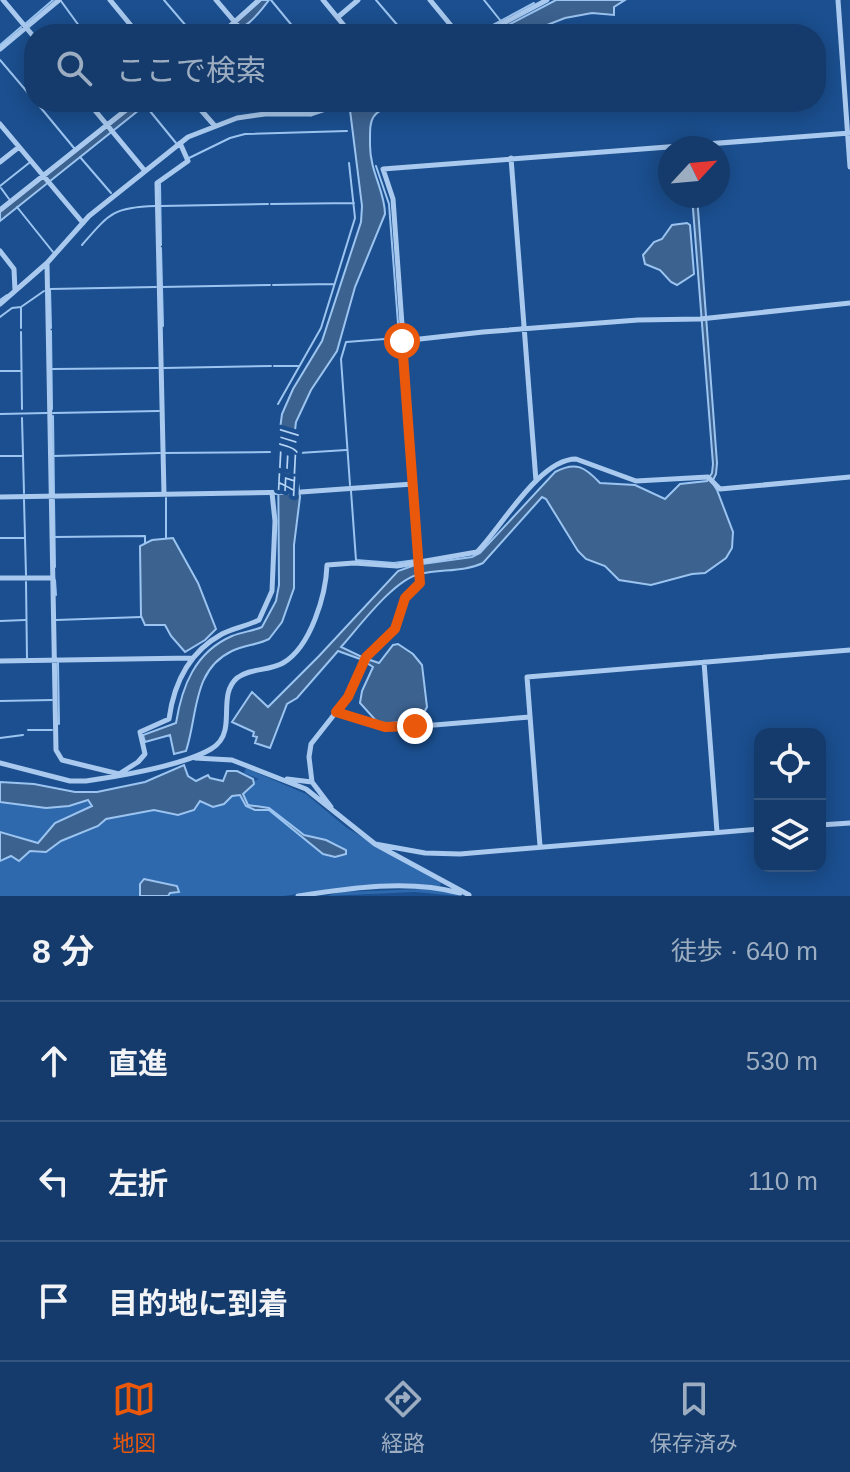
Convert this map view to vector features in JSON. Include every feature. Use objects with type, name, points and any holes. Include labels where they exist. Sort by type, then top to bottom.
[{"type":"street","points":[[3,0],[24,26]]},
{"type":"street","points":[[31,24],[59,0]]},
{"type":"street","points":[[110,0],[130,24]]},
{"type":"street","points":[[216,0],[235,23],[259,0]]},
{"type":"street","points":[[323,0],[343,24]]},
{"type":"street","points":[[338,17],[358,0]]},
{"type":"street","points":[[430,0],[450,24]]},
{"type":"street","points":[[500,24],[547,0]]},
{"type":"street","points":[[838,0],[850,167]]},
{"type":"street","points":[[0,49],[24,30]]},
{"type":"street","points":[[96,112],[145,171]]},
{"type":"street","points":[[0,210],[123,112]]},
{"type":"street","points":[[203,112],[214,125]]},
{"type":"street","points":[[0,304],[47,263],[83,223],[180,143],[214,125],[251,115],[317,112]]},
{"type":"street","points":[[0,124],[83,223]]},
{"type":"street","points":[[730,143],[849,133]]},
{"type":"street","points":[[164,494],[157,183],[188,161],[180,143]]},
{"type":"street","points":[[0,162],[19,147]]},
{"type":"street","points":[[334,812],[312,782],[311,744],[348,697],[366,657],[395,629],[405,598],[420,583],[421,576],[393,199],[383,169],[658,148]]},
{"type":"street","points":[[511,158],[536,482]]},
{"type":"street","points":[[0,251],[14,269],[15,291]]},
{"type":"street","points":[[47,263],[56,750],[59,756],[70,764],[119,774],[138,762],[145,754],[140,732],[169,719],[180,677],[192,658],[223,633],[256,622],[263,614],[272,591],[275,521],[272,493]]},
{"type":"street","points":[[402,341],[524,328],[704,318],[850,303]]},
{"type":"street","points":[[0,763],[70,781],[95,779],[190,758],[212,749],[221,741],[225,730],[227,696],[231,684],[239,677],[285,662],[298,648],[317,615],[327,565],[397,566],[477,552],[536,482],[569,459],[636,481],[711,479],[720,489],[850,477]]},
{"type":"street","points":[[0,497],[272,493],[413,484]]},
{"type":"street","points":[[0,578],[53,578]]},
{"type":"street","points":[[540,846],[527,677],[850,650]]},
{"type":"street","points":[[0,661],[192,658]]},
{"type":"street","points":[[704,662],[717,832]]},
{"type":"street","points":[[336,712],[398,728],[530,717]]},
{"type":"street","points":[[190,758],[232,760],[306,789],[375,844],[470,896]]},
{"type":"street","points":[[282,779],[312,782]]},
{"type":"street","points":[[826,825],[850,823]]},
{"type":"street","points":[[375,844],[425,853],[460,854],[754,829]]},
{"type":"street","points":[[298,896],[399,887],[443,888],[470,896]]},
{"type":"shaded area","points":[[246,768],[306,794],[347,828],[441,883],[440,886],[352,887],[283,896],[168,896],[179,892],[167,883],[146,879],[140,884],[140,896],[0,896],[0,861],[10,855],[21,860],[30,851],[46,852],[60,841],[95,828],[106,819],[154,810],[178,815],[194,810],[200,801],[213,807],[232,796],[241,795],[243,801],[252,809],[269,810],[329,857],[326,840],[310,838],[265,807],[253,807],[246,803],[243,794],[259,779],[244,773]]},
{"type":"shaded area","points":[[88,800],[91,803],[89,808],[53,825],[41,842],[18,840],[15,835],[0,832],[0,802],[46,808]]},
{"type":"shaded area","points":[[422,889],[459,896],[415,892],[327,896],[340,892]]},
{"type":"water","points":[[261,0],[269,0],[249,23],[234,24]]},
{"type":"water","points":[[556,0],[625,0],[614,7],[614,15],[592,13],[550,24],[510,24]]},
{"type":"water","points":[[125,112],[136,112],[0,221],[0,212]]},
{"type":"water","name":"五三川","points":[[350,112],[378,112],[371,122],[371,155],[385,214],[355,287],[337,351],[311,390],[296,422],[293,447],[300,497],[294,545],[294,588],[282,622],[269,639],[232,651],[219,659],[210,670],[198,695],[186,751],[174,754],[170,735],[145,742],[143,735],[176,723],[187,683],[208,651],[232,636],[262,627],[276,601],[279,585],[278,444],[282,414],[322,341],[361,222],[362,206]]},
{"type":"water","points":[[693,208],[698,208],[717,463],[712,482],[733,532],[732,548],[726,558],[705,573],[651,585],[619,580],[605,566],[586,559],[578,551],[542,497],[483,563],[420,574],[388,594],[341,647],[363,660],[338,651],[297,698],[287,704],[270,748],[255,743],[257,737],[253,736],[254,732],[232,722],[252,692],[268,707],[398,571],[480,553],[555,472],[580,467],[600,483],[635,485],[665,499],[680,484],[707,481],[713,464]]},
{"type":"water","points":[[672,225],[690,225],[694,274],[677,285],[660,270],[645,264],[643,255],[654,242],[662,239]]},
{"type":"water","points":[[173,538],[198,583],[216,629],[185,652],[165,625],[145,625],[141,616],[140,546],[152,540]]},
{"type":"water","points":[[398,644],[422,665],[427,707],[422,716],[414,721],[379,724],[360,703],[373,667],[367,663],[370,660],[379,663],[393,645]]},
{"type":"water","points":[[184,765],[188,776],[196,781],[208,775],[223,781],[227,771],[237,771],[253,779],[254,784],[243,794],[248,805],[269,808],[304,835],[326,840],[346,850],[346,854],[335,857],[323,854],[269,810],[246,806],[240,795],[213,807],[200,801],[194,810],[178,815],[154,810],[106,819],[98,826],[61,841],[46,852],[30,851],[19,861],[11,856],[0,861],[0,832],[38,843],[55,823],[92,806],[88,800],[46,808],[0,802],[0,782],[97,792],[145,782]]},
{"type":"water","points":[[144,879],[177,886],[179,892],[168,896],[140,896],[140,884]]},
{"type":"waterway","points":[[25,24],[53,0]]},
{"type":"waterway","points":[[164,0],[184,24]]},
{"type":"waterway","points":[[271,0],[291,24]]},
{"type":"waterway","points":[[376,0],[396,24]]},
{"type":"waterway","points":[[484,0],[500,20]]},
{"type":"waterway","points":[[61,1],[78,24]]},
{"type":"waterway","points":[[495,24],[534,3]]},
{"type":"waterway","points":[[0,45],[21,27]]},
{"type":"waterway","points":[[0,60],[24,88]]},
{"type":"waterway","points":[[44,112],[74,148]]},
{"type":"waterway","points":[[151,112],[176,143]]},
{"type":"waterway","points":[[189,158],[245,134],[347,131]]},
{"type":"waterway","points":[[80,157],[111,193]]},
{"type":"waterway","points":[[0,186],[29,163]]},
{"type":"waterway","points":[[278,404],[321,328],[355,218],[349,163]]},
{"type":"waterway","points":[[376,166],[389,204],[410,482]]},
{"type":"waterway","points":[[160,184],[161,245]]},
{"type":"waterway","points":[[1,188],[9,199]]},
{"type":"waterway","points":[[271,204],[354,203]]},
{"type":"waterway","points":[[161,206],[268,204]]},
{"type":"waterway","points":[[82,245],[113,214],[130,208],[155,206]]},
{"type":"waterway","points":[[17,207],[53,252]]},
{"type":"waterway","points":[[161,248],[163,326]]},
{"type":"waterway","points":[[273,285],[334,284]]},
{"type":"waterway","points":[[161,287],[270,285]]},
{"type":"waterway","points":[[51,328],[50,289],[156,287]]},
{"type":"waterway","points":[[0,317],[44,291]]},
{"type":"waterway","points":[[0,300],[7,295]]},
{"type":"waterway","points":[[21,308],[21,328]]},
{"type":"waterway","points":[[51,331],[52,409]]},
{"type":"waterway","points":[[21,332],[22,409]]},
{"type":"waterway","points":[[350,485],[341,359],[346,342],[398,338]]},
{"type":"waterway","points":[[164,368],[271,366]]},
{"type":"waterway","points":[[274,366],[298,366]]},
{"type":"waterway","points":[[52,369],[158,368]]},
{"type":"waterway","points":[[0,371],[21,371]]},
{"type":"waterway","points":[[53,413],[159,411]]},
{"type":"waterway","points":[[0,414],[47,413]]},
{"type":"waterway","points":[[53,416],[54,495]]},
{"type":"waterway","points":[[22,418],[24,493]]},
{"type":"waterway","name":"五三川","points":[[299,453],[346,450]]},
{"type":"waterway","name":"五三川","points":[[164,453],[270,452]]},
{"type":"waterway","points":[[53,456],[160,453]]},
{"type":"waterway","points":[[0,456],[23,456]]},
{"type":"waterway","points":[[351,491],[356,560],[394,563],[416,560],[411,487]]},
{"type":"waterway","points":[[166,498],[166,538]]},
{"type":"waterway","points":[[24,500],[26,575]]},
{"type":"waterway","points":[[54,500],[55,567]]},
{"type":"waterway","points":[[55,537],[145,536],[145,543]]},
{"type":"waterway","points":[[0,538],[24,538]]},
{"type":"waterway","points":[[55,580],[56,595]]},
{"type":"waterway","points":[[26,582],[27,659]]},
{"type":"waterway","points":[[56,620],[141,617]]},
{"type":"waterway","points":[[0,621],[25,620]]},
{"type":"waterway","points":[[58,663],[59,724]]},
{"type":"waterway","points":[[0,701],[52,700]]},
{"type":"waterway","points":[[28,730],[52,730]]},
{"type":"waterway","points":[[0,738],[23,735]]},
{"type":"route","points":[[402,341],[420,583],[405,598],[395,629],[366,657],[348,697],[336,712],[385,727],[415,726]]}]
